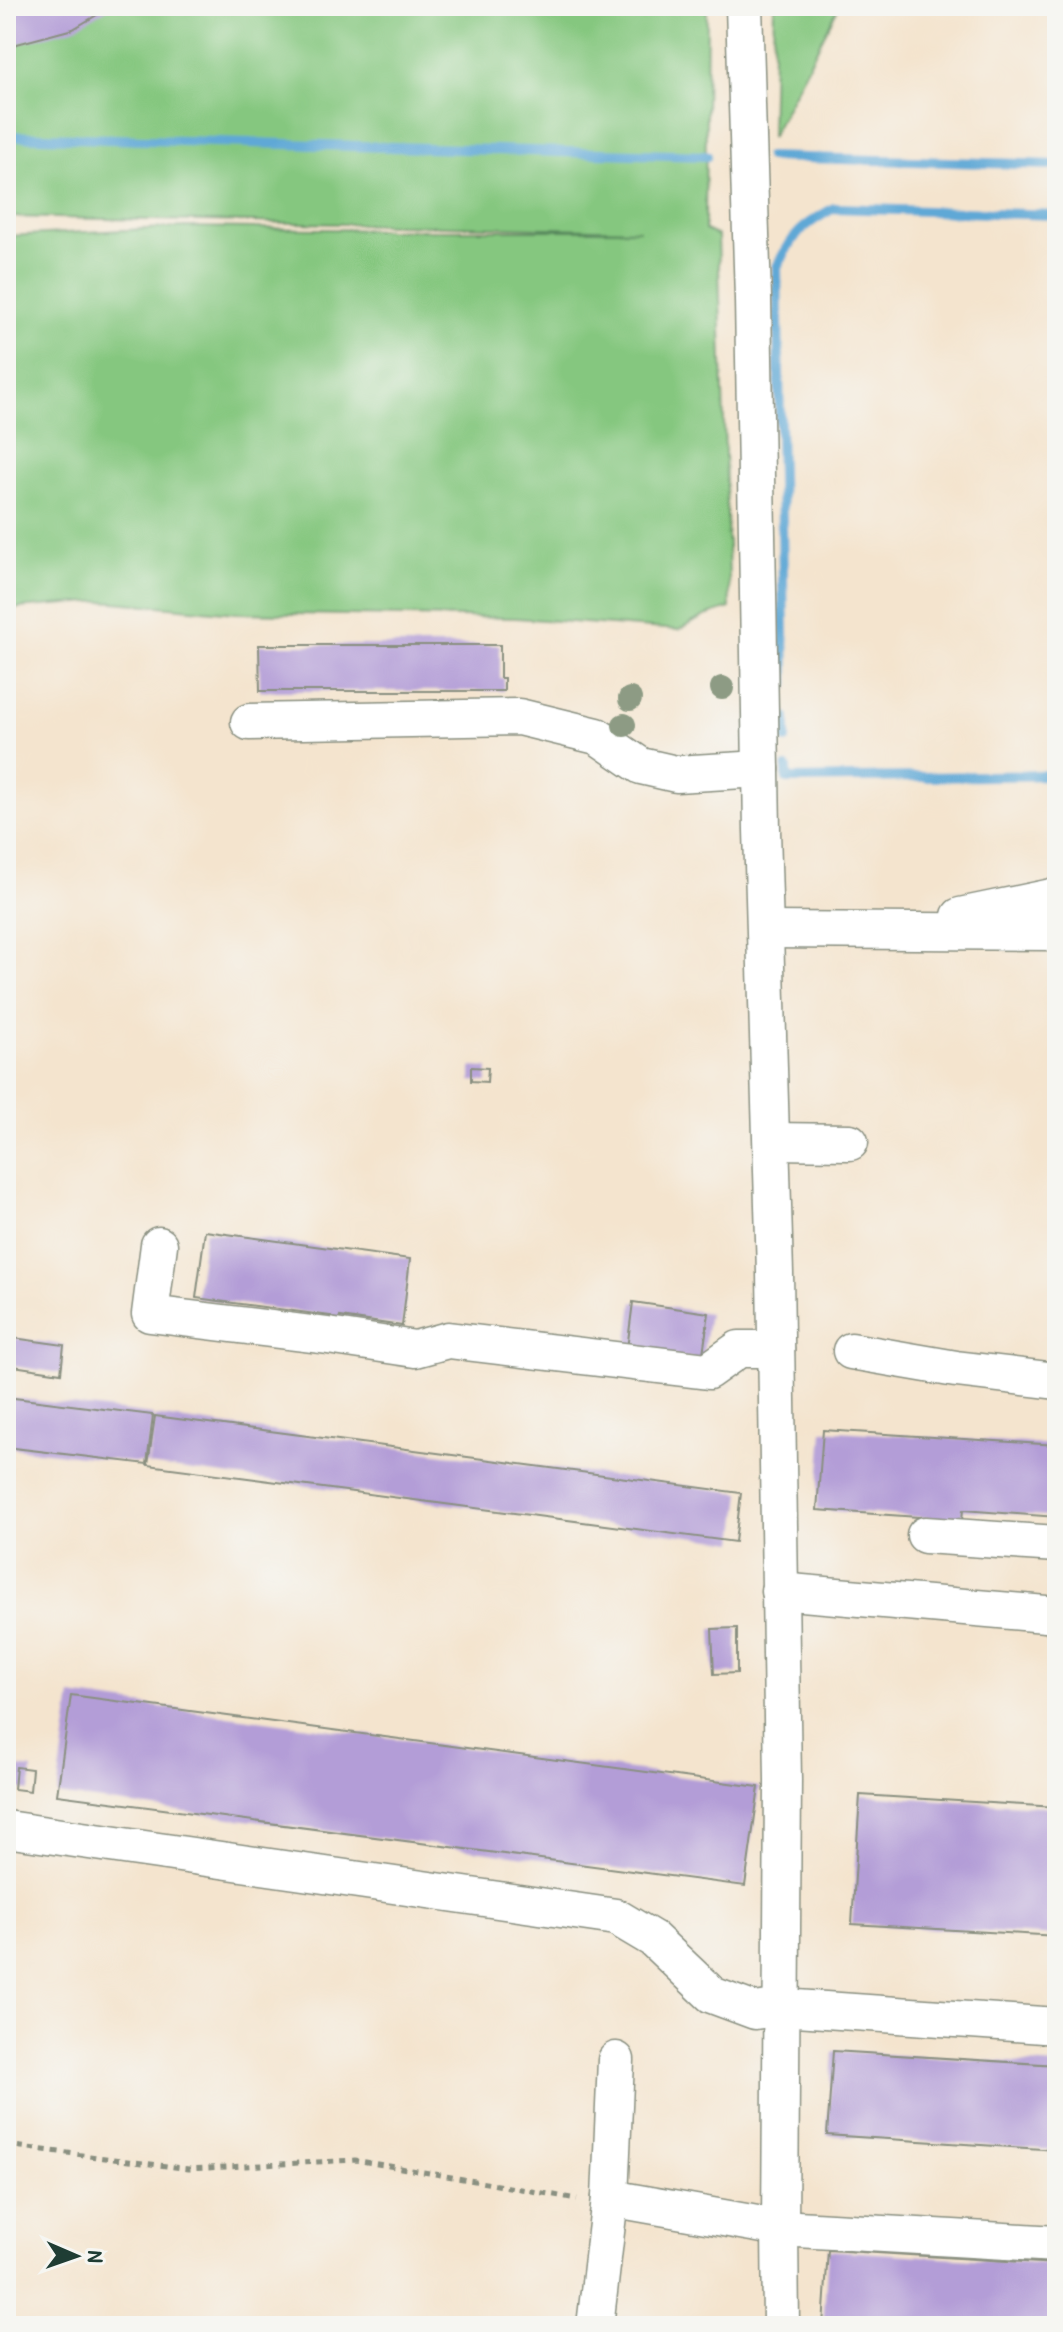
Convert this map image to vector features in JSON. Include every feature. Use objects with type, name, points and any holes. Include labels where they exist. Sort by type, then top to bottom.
[{"type":"street","points":[[744,6],[775,1273],[783,1780],[781,2326]]},
{"type":"street","points":[[249,722],[519,717],[597,736],[641,766],[676,774],[761,769]]},
{"type":"street","points":[[888,931],[1057,896]]},
{"type":"street","points":[[766,930],[1057,932]]},
{"type":"street","points":[[772,1141],[850,1142]]},
{"type":"street","points":[[159,1245],[150,1314],[415,1349],[448,1340],[708,1371],[739,1349],[776,1349]]},
{"type":"street","points":[[851,1351],[956,1369],[1057,1381]]},
{"type":"street","points":[[925,1535],[1057,1544]]},
{"type":"street","points":[[779,1591],[1057,1615]]},
{"type":"street","points":[[6,1829],[616,1917],[653,1939],[712,1995],[755,2011],[782,2007],[1057,2026]]},
{"type":"street","points":[[595,2326],[610,2198],[616,2060]]},
{"type":"street","points":[[610,2198],[780,2228],[1057,2244]]},
{"type":"path","points":[[6,2145],[189,2169],[355,2160],[583,2201],[610,2198]]},
{"type":"green space","points":[[6,6],[707,6],[705,230],[718,236],[730,608],[705,616],[679,630],[516,618],[236,613],[103,601],[6,609],[6,236],[186,227],[640,230],[6,217]]},
{"type":"green space","points":[[774,6],[839,6],[771,138]]},
{"type":"building","points":[[6,6],[112,6],[73,29],[6,47]]},
{"type":"building","points":[[591,6],[620,6],[620,7],[601,12]]},
{"type":"building","points":[[259,645],[500,645],[500,678],[504,678],[504,691],[260,691]]},
{"type":"building","points":[[471,1067],[488,1068],[487,1082],[471,1081]]},
{"type":"building","points":[[205,1231],[410,1259],[402,1326],[340,1317],[339,1323],[330,1322],[331,1316],[196,1298]]},
{"type":"building","points":[[633,1302],[709,1313],[702,1360],[627,1349]]},
{"type":"building","points":[[6,1337],[64,1345],[61,1373],[6,1365]]},
{"type":"building","points":[[6,1397],[153,1415],[147,1464],[6,1447]]},
{"type":"building","points":[[155,1416],[741,1493],[735,1542],[148,1465]]},
{"type":"building","points":[[823,1430],[1057,1445],[1057,1517],[963,1510],[962,1520],[817,1510]]},
{"type":"building","points":[[737,1628],[737,1673],[714,1674],[712,1629]]},
{"type":"building","points":[[71,1695],[759,1787],[745,1886],[57,1795]]},
{"type":"building","points":[[16,1767],[32,1769],[30,1791],[14,1789]]},
{"type":"building","points":[[860,1795],[1057,1807],[1057,1936],[852,1924]]},
{"type":"building","points":[[833,2051],[1057,2065],[1057,2150],[827,2135]]},
{"type":"building","points":[[828,2250],[1057,2264],[1057,2326],[823,2326]]},
{"type":"waterway","points":[[6,136],[707,156]]},
{"type":"waterway","points":[[769,157],[1057,165]]},
{"type":"waterway","points":[[785,684],[777,267],[788,246],[800,232],[834,208],[1057,215]]},
{"type":"waterway","points":[[786,718],[786,739]]},
{"type":"waterway","points":[[787,768],[787,779],[1057,775]]}]
